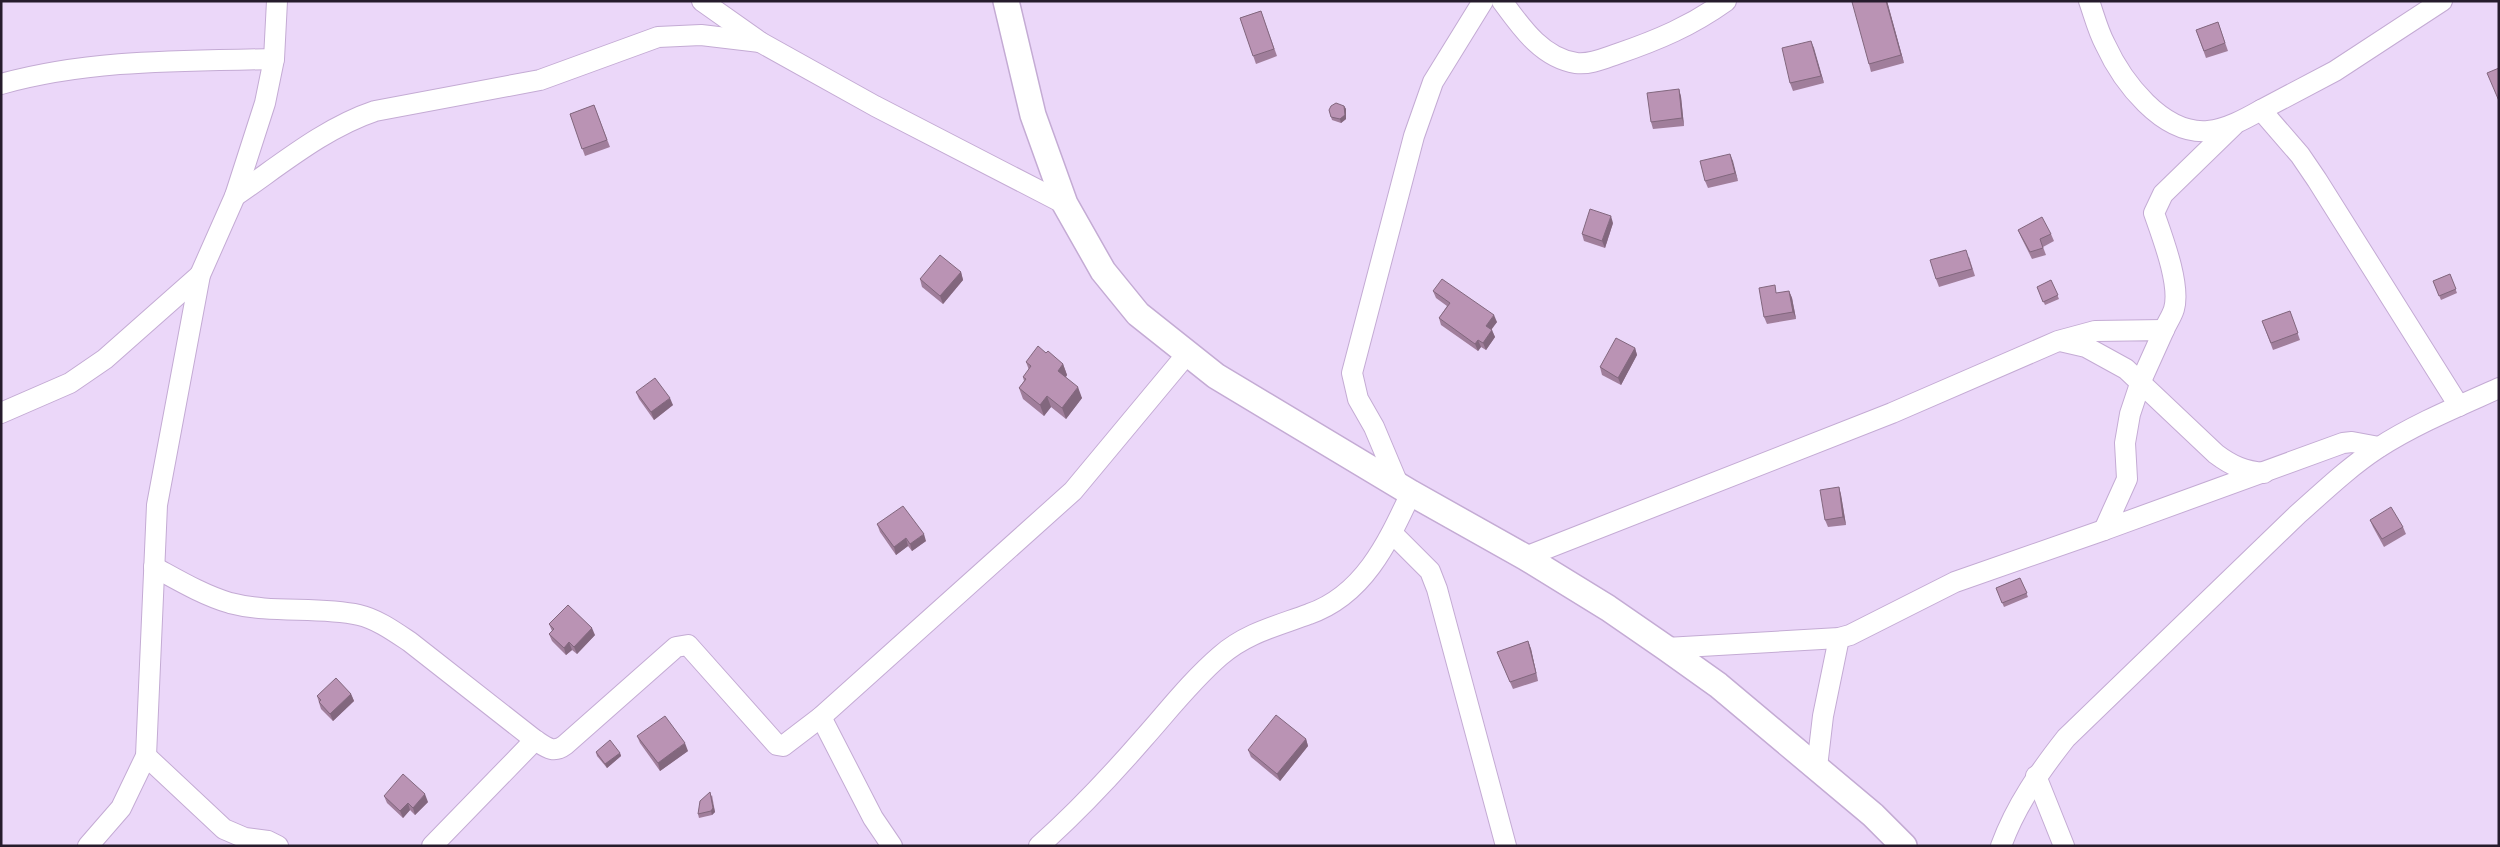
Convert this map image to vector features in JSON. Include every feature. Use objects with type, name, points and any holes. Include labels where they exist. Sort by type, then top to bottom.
[{"type":"street","points":[[88,846],[121,808],[146,756],[157,505],[200,275],[235,196],[265,103],[274,58],[277,1]]},
{"type":"street","points":[[702,1],[760,42],[875,106],[1065,204]]},
{"type":"street","points":[[1006,1],[1033,115],[1065,204],[1102,271],[1138,314],[1216,376],[1608,608],[1666,648],[1718,685],[1817,767],[1873,815],[1904,846]]},
{"type":"street","points":[[1039,846],[1069,819],[1188,686],[1222,655],[1257,632],[1311,614],[1354,587],[1379,556],[1392,533],[1404,488],[1378,434],[1358,399],[1352,373],[1414,136],[1428,94],[1433,82],[1483,1]]},
{"type":"street","points":[[1502,1],[1531,39],[1544,49],[1577,63],[1594,61],[1651,42],[1688,26],[1726,1]]},
{"type":"street","points":[[2089,1],[2105,45],[2126,81],[2150,108],[2175,125],[2207,131],[2235,124],[2335,71],[2442,1]]},
{"type":"street","points":[[235,196],[325,135],[356,117],[375,111],[540,80],[658,37],[701,35],[760,42]]},
{"type":"street","points":[[1,84],[55,71],[94,65],[274,58]]},
{"type":"street","points":[[2262,110],[2300,155],[2317,180],[2459,406]]},
{"type":"street","points":[[2104,530],[2127,478],[2126,435],[2141,381],[2175,307],[2170,259],[2154,213],[2163,194],[2235,124]]},
{"type":"street","points":[[1,413],[70,383],[105,359],[200,275]]},
{"type":"street","points":[[1525,558],[1892,414],[2058,340],[2095,331],[2164,330]]},
{"type":"street","points":[[2058,340],[2086,348],[2106,357],[2141,381],[2216,454],[2231,465],[2247,472],[2264,473]]},
{"type":"street","points":[[154,566],[198,590],[230,603],[360,615],[367,618],[410,642],[535,740],[552,750],[558,750],[676,647],[685,645],[691,647],[777,744],[783,746],[821,717],[1073,491],[1187,354]]},
{"type":"street","points":[[2001,846],[2012,819],[2036,776],[2066,738],[2221,587],[2336,479],[2379,447],[2499,388]]},
{"type":"street","points":[[1666,648],[1839,638],[1859,631],[1955,582],[2264,473],[2343,443],[2352,442],[2379,447]]},
{"type":"street","points":[[1392,533],[1430,571],[1437,589],[1506,846]]},
{"type":"street","points":[[1817,767],[1822,716],[1839,638]]},
{"type":"street","points":[[821,717],[873,818],[892,846]]},
{"type":"street","points":[[432,846],[535,740]]},
{"type":"street","points":[[146,756],[224,828],[245,838],[268,841],[278,846]]},
{"type":"street","points":[[2036,776],[2064,846]]},
{"type":"building","points":[[1886,1],[1901,55],[1869,64],[1852,2]]},
{"type":"building","points":[[1261,11],[1274,49],[1253,56],[1240,18]]},
{"type":"building","points":[[2218,22],[2225,43],[2204,51],[2196,30]]},
{"type":"building","points":[[1811,41],[1821,76],[1790,83],[1782,48]]},
{"type":"building","points":[[2499,68],[2499,101],[2487,73]]},
{"type":"building","points":[[1679,89],[1682,118],[1651,122],[1647,93]]},
{"type":"building","points":[[1336,103],[1344,106],[1345,115],[1340,119],[1331,117],[1329,110]]},
{"type":"building","points":[[594,105],[607,140],[582,149],[570,114]]},
{"type":"building","points":[[1730,154],[1735,173],[1705,181],[1700,161]]},
{"type":"building","points":[[1590,209],[1611,216],[1602,241],[1582,234]]},
{"type":"building","points":[[2042,217],[2051,234],[2040,239],[2043,248],[2030,252],[2018,230]]},
{"type":"building","points":[[1966,250],[1972,269],[1936,279],[1930,260]]},
{"type":"building","points":[[940,255],[961,272],[940,296],[920,279]]},
{"type":"building","points":[[2450,274],[2456,289],[2439,296],[2433,281]]},
{"type":"building","points":[[1442,279],[1494,315],[1486,326],[1492,330],[1483,343],[1478,340],[1475,344],[1439,318],[1450,303],[1433,291]]},
{"type":"building","points":[[2051,280],[2058,295],[2043,302],[2037,287]]},
{"type":"building","points":[[1775,285],[1776,293],[1789,291],[1793,312],[1764,317],[1759,288]]},
{"type":"building","points":[[2290,311],[2298,333],[2271,343],[2262,321]]},
{"type":"building","points":[[1616,338],[1635,348],[1618,378],[1600,367]]},
{"type":"building","points":[[1038,346],[1046,353],[1048,351],[1063,364],[1058,371],[1078,387],[1062,408],[1047,396],[1040,405],[1019,388],[1026,379],[1023,377],[1031,366],[1026,362]]},
{"type":"building","points":[[655,378],[670,398],[651,412],[636,392]]},
{"type":"building","points":[[1839,487],[1843,517],[1825,520],[1820,490]]},
{"type":"building","points":[[903,506],[924,534],[910,544],[906,538],[894,547],[877,524]]},
{"type":"building","points":[[2391,507],[2403,527],[2382,539],[2370,520]]},
{"type":"building","points":[[2020,578],[2027,593],[2002,603],[1996,588]]},
{"type":"building","points":[[568,605],[592,628],[574,647],[569,642],[564,648],[549,634],[554,629],[549,624]]},
{"type":"building","points":[[1528,641],[1536,673],[1510,682],[1497,652]]},
{"type":"building","points":[[336,678],[351,694],[330,714],[319,702],[321,700],[317,696]]},
{"type":"building","points":[[1276,715],[1306,739],[1277,774],[1248,750]]},
{"type":"building","points":[[665,716],[685,743],[658,763],[637,736]]},
{"type":"building","points":[[610,740],[620,753],[605,764],[596,752]]},
{"type":"building","points":[[403,774],[425,794],[413,808],[408,803],[400,811],[384,796]]},
{"type":"building","points":[[710,792],[713,808],[711,811],[698,814],[700,801]]}]
